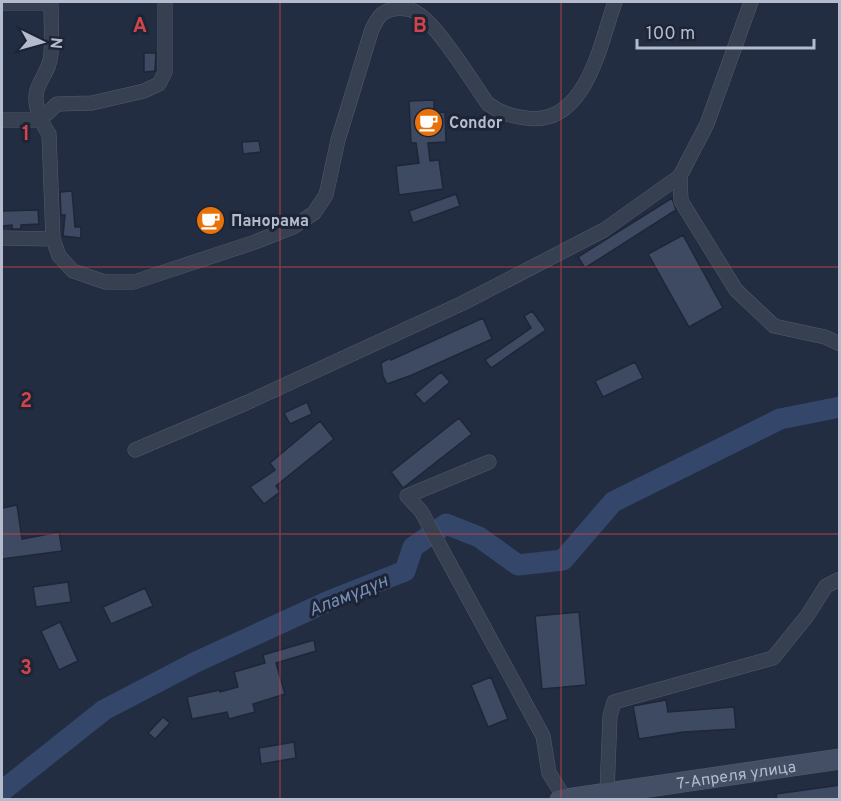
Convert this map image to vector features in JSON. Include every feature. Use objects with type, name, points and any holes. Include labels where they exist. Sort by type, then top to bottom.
[{"type":"main road","name":"7-Апреля улица","points":[[563,799],[607,793],[634,794],[840,759]]},
{"type":"street","points":[[2,3],[51,2],[51,56],[48,70],[37,88],[36,98],[40,120],[49,134],[53,239],[59,256],[74,271],[105,282],[134,282],[293,227],[314,213],[326,195],[338,140],[372,29],[381,14],[392,9],[404,8],[417,12],[435,29],[488,104],[501,113],[536,120],[552,116],[569,107],[586,85],[615,2]]},
{"type":"street","points":[[2,120],[40,120],[57,104],[92,103],[144,92],[159,84],[165,72],[165,2]]},
{"type":"street","points":[[135,450],[246,404],[463,303],[604,230],[680,176],[707,124],[751,2]]},
{"type":"street","points":[[680,176],[681,201],[736,290],[774,326],[825,337],[840,344]]},
{"type":"street","points":[[2,238],[53,239]]},
{"type":"street","points":[[489,462],[407,496],[421,512],[543,736],[549,773],[563,799]]},
{"type":"street","points":[[607,793],[610,716],[614,702],[773,658],[807,616],[826,586],[840,579]]},
{"type":"building","points":[[144,53],[156,53],[155,71],[144,72]]},
{"type":"building","points":[[434,100],[434,113],[445,112],[446,142],[428,143],[430,161],[439,160],[443,189],[399,195],[396,166],[419,163],[416,143],[411,143],[409,101]]},
{"type":"building","points":[[259,141],[261,152],[243,154],[242,142]]},
{"type":"building","points":[[72,191],[75,227],[81,227],[81,238],[63,236],[65,215],[61,215],[60,192]]},
{"type":"building","points":[[456,194],[460,206],[413,223],[409,211]]},
{"type":"building","points":[[672,198],[676,210],[585,268],[578,257]]},
{"type":"building","points":[[38,210],[39,224],[21,225],[21,229],[12,229],[12,225],[2,226],[2,211]]},
{"type":"building","points":[[683,235],[723,308],[689,327],[648,254]]},
{"type":"building","points":[[532,311],[546,330],[491,368],[485,360],[531,328],[524,316]]},
{"type":"building","points":[[483,318],[492,339],[387,384],[381,363]]},
{"type":"building","points":[[635,362],[643,378],[603,397],[595,381]]},
{"type":"building","points":[[441,372],[450,382],[424,404],[415,394]]},
{"type":"building","points":[[307,402],[312,414],[290,424],[284,413]]},
{"type":"building","points":[[459,418],[472,434],[403,488],[391,472]]},
{"type":"building","points":[[320,421],[334,439],[276,486],[280,492],[264,504],[250,487],[275,470],[270,463]]},
{"type":"building","points":[[17,505],[22,539],[59,532],[62,551],[2,559],[2,508]]},
{"type":"building","points":[[68,582],[71,602],[36,607],[33,587]]},
{"type":"building","points":[[145,588],[153,606],[111,624],[103,607]]},
{"type":"building","points":[[579,612],[586,685],[542,689],[535,616]]},
{"type":"building","points":[[60,622],[78,661],[59,670],[41,631]]},
{"type":"building","points":[[314,640],[316,651],[276,663],[285,694],[253,704],[255,712],[229,719],[227,712],[192,719],[187,697],[238,687],[234,672],[265,663],[263,655]]},
{"type":"building","points":[[491,677],[508,719],[488,727],[471,685]]},
{"type":"building","points":[[666,700],[668,712],[734,707],[736,729],[683,732],[639,739],[633,706]]},
{"type":"building","points":[[163,717],[170,723],[155,739],[148,733]]},
{"type":"building","points":[[294,742],[296,758],[261,764],[259,748]]},
{"type":"building","points":[[840,785],[840,800],[777,800],[776,794]]},
{"type":"waterway","name":"Аламүдүн","points":[[2,791],[104,710],[196,662],[329,601],[405,571],[413,547],[446,524],[479,537],[518,565],[563,560],[613,502],[780,419],[840,407]]},
{"type":"place","name":"Condor","points":[[428,122]]},
{"type":"place","name":"Панорама","points":[[210,220]]}]
